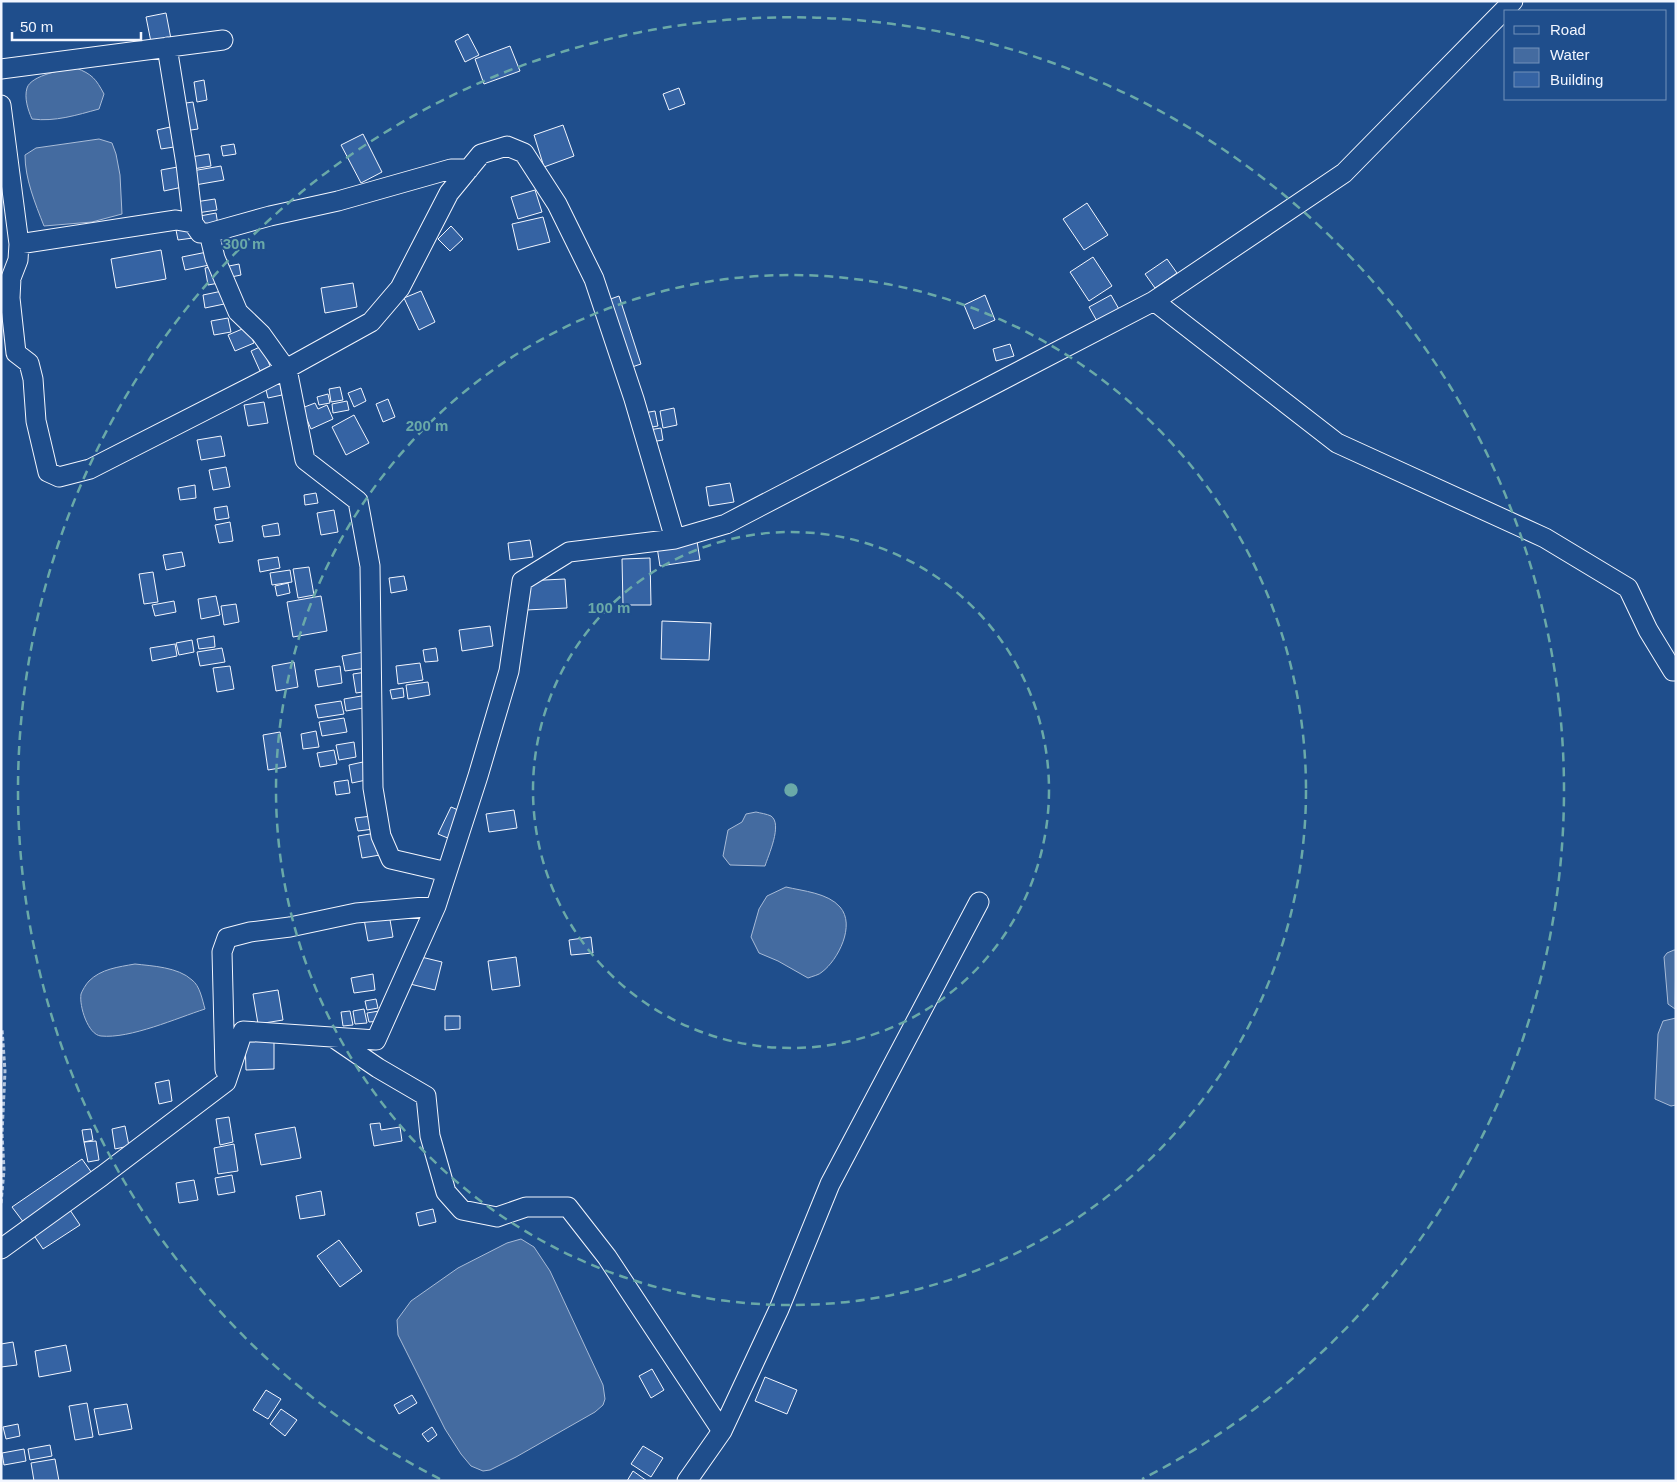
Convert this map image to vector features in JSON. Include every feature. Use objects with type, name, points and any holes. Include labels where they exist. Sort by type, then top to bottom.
[{"type":"street","points":[[1504,10],[1513,1]]},
{"type":"street","points":[[1,1249],[102,1176],[226,1082],[243,1031],[376,1040],[436,906],[447,872],[509,671],[522,581],[569,552],[675,539],[726,524],[1154,301],[1344,173],[1504,10]]},
{"type":"street","points":[[1,70],[223,40]]},
{"type":"street","points":[[167,47],[186,164],[201,228],[238,312],[261,334],[286,369],[305,460],[358,501],[370,566],[373,788],[381,836],[391,859],[447,872]]},
{"type":"street","points":[[1,105],[19,244],[18,260],[11,278],[10,298],[16,353],[29,363],[34,379],[36,421],[48,472],[59,477],[90,469],[286,369],[371,322],[400,288],[449,193],[481,154],[507,146],[524,153],[557,204],[594,279],[634,398],[675,539]]},
{"type":"street","points":[[19,244],[176,220],[201,228],[270,216],[338,201],[451,169],[469,169]]},
{"type":"street","points":[[1154,301],[1337,443],[1546,538],[1628,588],[1648,630],[1674,672],[1676,671]]},
{"type":"street","points":[[687,1481],[722,1431],[779,1309],[830,1184],[979,902]]},
{"type":"street","points":[[226,1082],[222,952],[227,938],[250,932],[290,927],[356,913],[436,906]]},
{"type":"street","points":[[332,1037],[378,1068],[426,1096],[430,1136],[446,1192],[462,1210],[497,1217],[526,1207],[568,1207],[607,1257],[722,1431]]},
{"type":"path","points":[[1,1203],[4,1170],[2,1134],[5,1070],[2,1030]]},
{"type":"water","points":[[76,68],[90,75],[104,94],[99,109],[58,119],[32,119],[26,100],[27,88],[30,83],[41,76]]},
{"type":"water","points":[[99,139],[112,143],[116,154],[120,175],[122,214],[92,222],[44,226],[29,182],[25,155],[36,148]]},
{"type":"water","points":[[756,812],[771,816],[776,826],[774,840],[765,866],[730,865],[723,856],[728,830],[742,822],[746,814]]},
{"type":"water","points":[[786,887],[815,893],[829,899],[840,907],[844,914],[846,932],[843,942],[834,959],[818,975],[808,978],[778,961],[759,953],[751,937],[759,909],[767,896]]},
{"type":"water","points":[[1676,950],[1675,1009],[1668,1004],[1664,957],[1667,953]]},
{"type":"water","points":[[135,964],[180,972],[197,986],[205,1009],[126,1034],[101,1036],[96,1034],[85,1019],[81,1005],[83,989],[89,981],[99,974],[110,969]]},
{"type":"water","points":[[1676,1018],[1676,1105],[1671,1106],[1655,1099],[1658,1034],[1663,1021]]},
{"type":"water","points":[[521,1239],[534,1247],[550,1271],[603,1385],[605,1399],[603,1405],[595,1412],[516,1457],[490,1470],[483,1471],[471,1466],[445,1429],[398,1335],[397,1320],[411,1301],[458,1268],[507,1243]]},
{"type":"building","points":[[166,13],[171,39],[151,42],[146,17]]},
{"type":"building","points":[[468,34],[479,55],[465,62],[455,41]]},
{"type":"building","points":[[510,46],[520,71],[484,84],[475,59]]},
{"type":"building","points":[[204,80],[207,100],[197,102],[194,82]]},
{"type":"building","points":[[679,88],[685,104],[669,110],[663,94]]},
{"type":"building","points":[[193,102],[198,129],[184,131],[179,104]]},
{"type":"building","points":[[563,125],[574,156],[544,167],[534,135]]},
{"type":"building","points":[[170,127],[174,147],[161,149],[157,130]]},
{"type":"building","points":[[363,134],[382,172],[361,183],[341,145]]},
{"type":"building","points":[[234,144],[236,154],[223,156],[221,146]]},
{"type":"building","points":[[209,154],[211,166],[193,169],[191,157]]},
{"type":"building","points":[[183,166],[187,186],[164,191],[161,170]]},
{"type":"building","points":[[221,166],[224,180],[195,185],[192,171]]},
{"type":"building","points":[[535,190],[542,212],[518,219],[511,197]]},
{"type":"building","points":[[215,199],[217,210],[197,213],[195,202]]},
{"type":"building","points":[[1087,203],[1108,235],[1084,250],[1063,219]]},
{"type":"building","points":[[216,213],[218,225],[202,228],[200,216]]},
{"type":"building","points":[[543,217],[550,242],[518,250],[512,224]]},
{"type":"building","points":[[451,226],[463,239],[450,251],[438,239]]},
{"type":"building","points":[[191,227],[193,238],[178,240],[176,230]]},
{"type":"building","points":[[161,250],[166,279],[116,288],[111,259]]},
{"type":"building","points":[[212,251],[214,264],[185,270],[182,257]]},
{"type":"building","points":[[1093,257],[1112,286],[1089,301],[1070,272]]},
{"type":"building","points":[[1167,259],[1177,273],[1155,288],[1145,274]]},
{"type":"building","points":[[239,264],[241,275],[226,278],[224,267]]},
{"type":"building","points":[[216,266],[219,283],[208,285],[205,268]]},
{"type":"building","points":[[353,283],[357,307],[325,313],[321,288]]},
{"type":"building","points":[[227,290],[229,303],[205,308],[203,295]]},
{"type":"building","points":[[421,291],[435,322],[419,330],[404,298]]},
{"type":"building","points":[[985,295],[995,320],[974,329],[964,305]]},
{"type":"building","points":[[1111,295],[1120,311],[1098,323],[1089,307]]},
{"type":"building","points":[[619,296],[641,364],[626,369],[605,301]]},
{"type":"building","points":[[228,318],[231,332],[214,335],[211,321]]},
{"type":"building","points":[[247,327],[254,343],[235,351],[228,335]]},
{"type":"building","points":[[1010,344],[1014,356],[996,361],[993,349]]},
{"type":"building","points":[[262,346],[270,366],[260,371],[251,351]]},
{"type":"building","points":[[280,383],[282,395],[268,398],[265,386]]},
{"type":"building","points":[[340,387],[343,400],[331,402],[329,389]]},
{"type":"building","points":[[361,388],[366,401],[354,407],[348,393]]},
{"type":"building","points":[[328,394],[330,403],[319,405],[317,397]]},
{"type":"building","points":[[388,399],[395,417],[383,422],[376,404]]},
{"type":"building","points":[[347,401],[349,410],[333,413],[332,404]]},
{"type":"building","points":[[264,402],[268,423],[248,426],[244,405]]},
{"type":"building","points":[[315,403],[318,409],[327,405],[333,419],[311,429],[302,408]]},
{"type":"building","points":[[674,408],[677,425],[663,428],[660,411]]},
{"type":"building","points":[[655,411],[658,426],[646,428],[644,413]]},
{"type":"building","points":[[354,415],[369,443],[346,455],[332,427]]},
{"type":"building","points":[[661,428],[663,440],[651,442],[649,430]]},
{"type":"building","points":[[221,436],[225,456],[201,460],[197,440]]},
{"type":"building","points":[[226,467],[230,487],[213,490],[209,470]]},
{"type":"building","points":[[730,483],[734,502],[709,506],[706,487]]},
{"type":"building","points":[[195,485],[196,498],[180,500],[178,488]]},
{"type":"building","points":[[316,493],[318,503],[305,505],[304,495]]},
{"type":"building","points":[[227,506],[229,518],[216,520],[214,508]]},
{"type":"building","points":[[334,510],[338,532],[321,535],[317,513]]},
{"type":"building","points":[[230,522],[233,541],[219,543],[215,525]]},
{"type":"building","points":[[278,523],[280,535],[264,537],[262,526]]},
{"type":"building","points":[[530,540],[533,557],[510,560],[508,543]]},
{"type":"building","points":[[697,541],[700,560],[660,566],[657,547]]},
{"type":"building","points":[[182,552],[185,566],[166,570],[163,555]]},
{"type":"building","points":[[278,557],[280,568],[260,572],[258,560]]},
{"type":"building","points":[[650,558],[651,605],[623,605],[622,559]]},
{"type":"building","points":[[309,567],[314,595],[298,598],[293,569]]},
{"type":"building","points":[[290,570],[292,582],[272,585],[270,573]]},
{"type":"building","points":[[153,572],[158,602],[144,604],[139,574]]},
{"type":"building","points":[[404,576],[407,590],[391,593],[389,578]]},
{"type":"building","points":[[565,579],[567,608],[526,610],[524,581]]},
{"type":"building","points":[[288,583],[290,593],[277,596],[275,586]]},
{"type":"building","points":[[216,596],[220,615],[201,619],[198,599]]},
{"type":"building","points":[[321,596],[327,631],[293,637],[287,602]]},
{"type":"building","points":[[174,601],[176,612],[155,616],[152,605]]},
{"type":"building","points":[[236,604],[239,622],[224,625],[221,606]]},
{"type":"building","points":[[662,621],[711,623],[709,660],[661,659]]},
{"type":"building","points":[[490,626],[493,646],[462,651],[459,630]]},
{"type":"building","points":[[214,636],[215,647],[199,649],[197,639]]},
{"type":"building","points":[[192,640],[194,652],[179,655],[176,643]]},
{"type":"building","points":[[175,644],[177,656],[152,661],[150,648]]},
{"type":"building","points":[[222,648],[225,662],[200,666],[197,652]]},
{"type":"building","points":[[436,648],[438,661],[425,662],[423,650]]},
{"type":"building","points":[[364,652],[367,668],[345,671],[342,656]]},
{"type":"building","points":[[294,662],[298,687],[276,691],[272,666]]},
{"type":"building","points":[[420,663],[423,680],[398,684],[396,666]]},
{"type":"building","points":[[230,666],[234,689],[217,692],[213,668]]},
{"type":"building","points":[[340,666],[342,683],[318,687],[315,670]]},
{"type":"building","points":[[366,672],[369,691],[356,693],[353,674]]},
{"type":"building","points":[[428,682],[430,695],[408,699],[406,685]]},
{"type":"building","points":[[403,688],[404,697],[392,699],[390,690]]},
{"type":"building","points":[[367,695],[369,707],[346,711],[344,699]]},
{"type":"building","points":[[341,701],[344,714],[318,718],[315,705]]},
{"type":"building","points":[[344,718],[347,732],[322,736],[319,722]]},
{"type":"building","points":[[316,731],[319,747],[303,749],[301,734]]},
{"type":"building","points":[[280,732],[286,767],[268,770],[263,735]]},
{"type":"building","points":[[354,742],[356,757],[339,760],[336,745]]},
{"type":"building","points":[[334,750],[337,764],[320,767],[317,753]]},
{"type":"building","points":[[363,762],[366,780],[352,783],[349,765]]},
{"type":"building","points":[[348,780],[350,793],[336,795],[334,782]]},
{"type":"building","points":[[451,807],[463,812],[450,839],[438,834]]},
{"type":"building","points":[[514,810],[517,828],[489,832],[486,814]]},
{"type":"building","points":[[372,816],[374,829],[358,831],[355,818]]},
{"type":"building","points":[[376,833],[380,855],[362,858],[358,836]]},
{"type":"building","points":[[389,914],[393,937],[368,941],[364,919]]},
{"type":"building","points":[[591,937],[593,953],[571,955],[569,940]]},
{"type":"building","points":[[417,956],[442,962],[435,990],[410,984]]},
{"type":"building","points":[[516,957],[520,986],[492,990],[488,961]]},
{"type":"building","points":[[373,974],[375,990],[354,993],[351,978]]},
{"type":"building","points":[[278,990],[283,1020],[258,1024],[253,994]]},
{"type":"building","points":[[376,999],[378,1008],[367,1010],[365,1001]]},
{"type":"building","points":[[364,1009],[367,1023],[355,1024],[353,1011]]},
{"type":"building","points":[[350,1011],[353,1025],[343,1026],[341,1012]]},
{"type":"building","points":[[379,1011],[381,1021],[369,1022],[367,1013]]},
{"type":"building","points":[[445,1016],[460,1016],[460,1029],[445,1030]]},
{"type":"building","points":[[274,1041],[274,1069],[246,1070],[245,1042]]},
{"type":"building","points":[[169,1080],[172,1101],[159,1104],[155,1083]]},
{"type":"building","points":[[229,1117],[233,1142],[220,1145],[216,1119]]},
{"type":"building","points":[[380,1123],[381,1130],[400,1127],[402,1141],[374,1146],[370,1124]]},
{"type":"building","points":[[125,1126],[129,1146],[115,1149],[112,1129]]},
{"type":"building","points":[[295,1127],[301,1158],[261,1165],[255,1134]]},
{"type":"building","points":[[91,1129],[93,1140],[84,1142],[82,1130]]},
{"type":"building","points":[[96,1141],[99,1160],[88,1162],[84,1142]]},
{"type":"building","points":[[234,1144],[238,1171],[218,1174],[214,1148]]},
{"type":"building","points":[[82,1159],[94,1176],[24,1223],[12,1207]]},
{"type":"building","points":[[232,1175],[235,1192],[218,1195],[215,1178]]},
{"type":"building","points":[[194,1180],[198,1200],[179,1203],[176,1183]]},
{"type":"building","points":[[321,1191],[325,1215],[300,1219],[296,1196]]},
{"type":"building","points":[[433,1209],[436,1222],[419,1226],[416,1213]]},
{"type":"building","points":[[70,1210],[80,1225],[43,1249],[33,1234]]},
{"type":"building","points":[[339,1240],[362,1271],[340,1287],[317,1256]]},
{"type":"building","points":[[13,1342],[17,1365],[1,1367],[1,1344]]},
{"type":"building","points":[[66,1345],[71,1371],[39,1377],[35,1351]]},
{"type":"building","points":[[652,1369],[664,1390],[651,1398],[639,1376]]},
{"type":"building","points":[[765,1377],[797,1390],[787,1414],[755,1401]]},
{"type":"building","points":[[266,1390],[281,1399],[268,1419],[253,1410]]},
{"type":"building","points":[[412,1395],[417,1403],[399,1414],[394,1405]]},
{"type":"building","points":[[87,1403],[93,1437],[75,1440],[69,1406]]},
{"type":"building","points":[[127,1404],[132,1429],[99,1435],[94,1409]]},
{"type":"building","points":[[281,1409],[297,1420],[285,1436],[270,1424]]},
{"type":"building","points":[[18,1424],[20,1436],[6,1439],[3,1427]]},
{"type":"building","points":[[432,1427],[437,1435],[428,1442],[422,1434]]},
{"type":"building","points":[[50,1445],[52,1456],[30,1460],[28,1449]]},
{"type":"building","points":[[643,1446],[663,1458],[651,1477],[631,1464]]},
{"type":"building","points":[[24,1449],[26,1461],[4,1465],[2,1453]]},
{"type":"building","points":[[55,1459],[59,1481],[34,1481],[31,1463]]},
{"type":"building","points":[[633,1471],[647,1481],[627,1481]]}]
